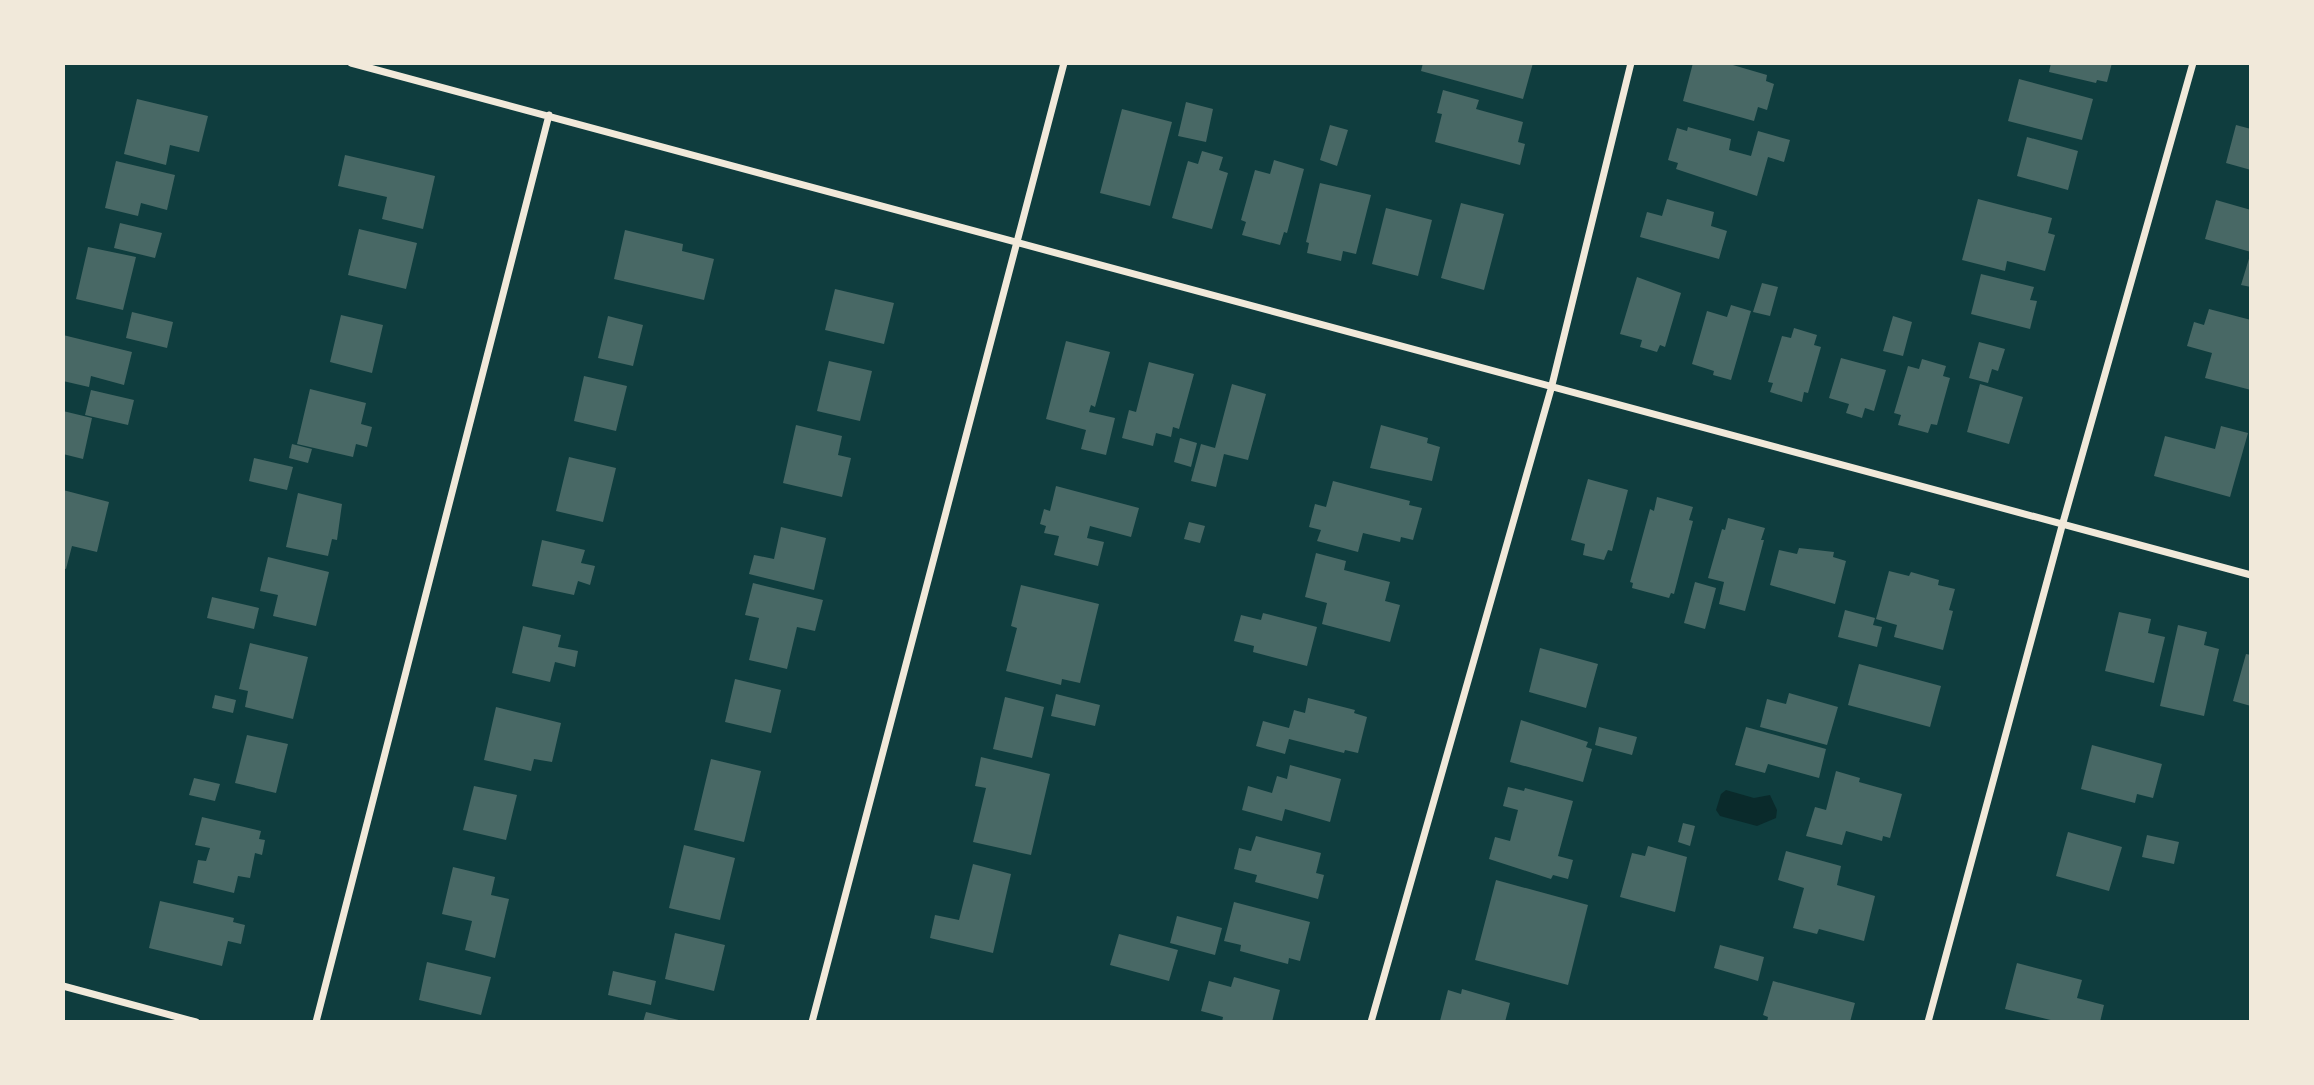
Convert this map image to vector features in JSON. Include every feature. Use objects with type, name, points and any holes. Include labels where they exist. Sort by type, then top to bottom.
[{"type":"street","points":[[351,63],[1016,240],[1551,388],[2251,575]]},
{"type":"street","points":[[812,1022],[1064,63]]},
{"type":"street","points":[[1371,1022],[1551,388],[1632,63]]},
{"type":"street","points":[[1928,1022],[2062,526],[2193,63]]},
{"type":"street","points":[[317,1022],[549,115]]},
{"type":"street","points":[[63,986],[196,1022]]},
{"type":"water","points":[[1726,790],[1754,798],[1770,795],[1777,810],[1776,818],[1757,826],[1720,816],[1716,810],[1721,794]]},
{"type":"building","points":[[1423,63],[1533,63],[1523,99],[1421,71]]},
{"type":"building","points":[[1693,63],[1726,63],[1767,75],[1766,81],[1774,84],[1767,110],[1758,107],[1754,121],[1683,101]]},
{"type":"building","points":[[2051,63],[2112,63],[2107,82],[2097,80],[2096,83],[2049,72]]},
{"type":"building","points":[[2019,79],[2093,99],[2082,140],[2008,121]]},
{"type":"building","points":[[1443,90],[1479,100],[1476,109],[1523,122],[1518,142],[1525,144],[1520,165],[1435,142],[1442,114],[1437,113]]},
{"type":"building","points":[[137,99],[208,116],[199,152],[170,145],[166,165],[124,154]]},
{"type":"building","points":[[1186,102],[1213,109],[1206,142],[1178,136]]},
{"type":"building","points":[[1122,109],[1172,122],[1150,206],[1100,193]]},
{"type":"building","points":[[1330,125],[1348,130],[1337,166],[1320,160]]},
{"type":"building","points":[[2236,125],[2251,129],[2251,170],[2226,163]]},
{"type":"building","points":[[1688,127],[1731,139],[1729,150],[1751,156],[1758,131],[1790,140],[1784,162],[1768,157],[1757,196],[1676,169],[1678,163],[1668,160],[1677,128],[1687,131]]},
{"type":"building","points":[[2027,137],[2078,151],[2068,190],[2017,176]]},
{"type":"building","points":[[1202,151],[1223,157],[1219,170],[1228,173],[1212,229],[1172,218],[1188,161],[1198,164]]},
{"type":"building","points":[[345,155],[435,176],[423,229],[382,219],[387,197],[338,186]]},
{"type":"building","points":[[1274,160],[1304,169],[1287,233],[1284,232],[1280,245],[1242,235],[1246,222],[1241,220],[1255,170],[1270,174]]},
{"type":"building","points":[[116,161],[175,175],[167,210],[141,203],[138,216],[105,208]]},
{"type":"building","points":[[1320,183],[1371,195],[1356,254],[1343,251],[1341,261],[1307,253],[1309,243],[1306,242]]},
{"type":"building","points":[[1667,199],[1714,212],[1711,226],[1727,231],[1719,259],[1640,237],[1647,212],[1662,216]]},
{"type":"building","points":[[1978,199],[2052,218],[2048,233],[2055,235],[2045,271],[2007,261],[2005,271],[1962,260]]},
{"type":"building","points":[[2216,200],[2251,210],[2251,252],[2205,239]]},
{"type":"building","points":[[1461,203],[1504,214],[1484,290],[1441,278]]},
{"type":"building","points":[[1386,208],[1432,220],[1418,276],[1372,264]]},
{"type":"building","points":[[120,223],[162,233],[155,258],[114,248]]},
{"type":"building","points":[[359,229],[417,243],[406,289],[348,275]]},
{"type":"building","points":[[625,230],[683,244],[682,251],[714,259],[704,300],[614,279]]},
{"type":"building","points":[[88,247],[136,257],[123,310],[76,299]]},
{"type":"building","points":[[2251,252],[2251,287],[2241,285]]},
{"type":"building","points":[[1981,274],[2034,287],[2030,300],[2037,301],[2030,329],[1971,314]]},
{"type":"building","points":[[1637,277],[1681,293],[1665,347],[1660,345],[1657,352],[1640,347],[1642,340],[1620,334]]},
{"type":"building","points":[[1762,283],[1778,287],[1770,316],[1753,312]]},
{"type":"building","points":[[835,289],[894,303],[884,344],[825,330]]},
{"type":"building","points":[[1731,305],[1751,311],[1731,380],[1713,375],[1714,371],[1692,364],[1707,311],[1727,317]]},
{"type":"building","points":[[2209,309],[2251,320],[2251,390],[2205,378],[2212,353],[2187,346],[2194,322],[2204,325]]},
{"type":"building","points":[[132,312],[173,322],[167,348],[126,338]]},
{"type":"building","points":[[341,315],[383,325],[372,373],[330,362]]},
{"type":"building","points":[[608,316],[643,325],[633,366],[598,358]]},
{"type":"building","points":[[1893,316],[1912,322],[1903,356],[1883,351]]},
{"type":"building","points":[[1794,328],[1817,335],[1814,345],[1821,347],[1808,393],[1804,392],[1802,402],[1770,392],[1773,383],[1768,382],[1782,336],[1791,338]]},
{"type":"building","points":[[63,335],[132,352],[124,385],[91,376],[89,387],[63,381]]},
{"type":"building","points":[[1066,341],[1110,352],[1095,407],[1091,405],[1089,412],[1115,418],[1106,455],[1081,449],[1086,430],[1046,419]]},
{"type":"building","points":[[1979,342],[2005,349],[1998,371],[1992,369],[1988,383],[1969,378]]},
{"type":"building","points":[[1841,358],[1886,370],[1874,411],[1865,408],[1862,418],[1846,413],[1849,404],[1829,398]]},
{"type":"building","points":[[1922,359],[1946,366],[1943,376],[1950,378],[1937,425],[1931,424],[1928,433],[1898,425],[1901,415],[1894,413],[1908,366],[1919,369]]},
{"type":"building","points":[[829,361],[872,371],[860,421],[817,411]]},
{"type":"building","points":[[1149,362],[1194,374],[1179,429],[1173,427],[1171,437],[1156,433],[1153,446],[1122,438],[1129,410],[1136,412]]},
{"type":"building","points":[[584,376],[627,386],[616,431],[574,421]]},
{"type":"building","points":[[1232,384],[1266,394],[1248,460],[1224,454],[1216,487],[1191,481],[1201,444],[1215,448]]},
{"type":"building","points":[[1980,384],[2023,397],[2009,444],[1967,432]]},
{"type":"building","points":[[310,389],[366,403],[361,424],[372,427],[367,447],[356,444],[353,457],[297,444]]},
{"type":"building","points":[[91,390],[134,400],[128,425],[85,415]]},
{"type":"building","points":[[63,411],[92,418],[83,459],[63,454]]},
{"type":"building","points":[[796,425],[842,436],[838,455],[851,458],[842,497],[783,483]]},
{"type":"building","points":[[1381,425],[1428,438],[1427,443],[1440,447],[1432,481],[1370,468]]},
{"type":"building","points":[[2221,426],[2248,433],[2230,497],[2154,476],[2165,436],[2215,449]]},
{"type":"building","points":[[1180,438],[1197,443],[1191,467],[1174,462]]},
{"type":"building","points":[[292,444],[312,449],[308,463],[289,458]]},
{"type":"building","points":[[569,457],[616,468],[603,522],[556,511]]},
{"type":"building","points":[[254,458],[293,467],[287,490],[249,481]]},
{"type":"building","points":[[1588,479],[1628,490],[1612,551],[1608,550],[1604,560],[1583,555],[1585,544],[1571,540]]},
{"type":"building","points":[[1333,481],[1410,501],[1409,505],[1422,508],[1413,540],[1401,537],[1400,542],[1363,533],[1358,552],[1317,541],[1321,530],[1309,527],[1315,504],[1326,507]]},
{"type":"building","points":[[1056,486],[1139,508],[1131,537],[1090,526],[1087,538],[1104,542],[1098,566],[1054,555],[1059,536],[1044,533],[1046,526],[1040,524],[1044,509],[1050,511]]},
{"type":"building","points":[[63,490],[109,502],[97,552],[72,546],[66,569],[63,568]]},
{"type":"building","points":[[298,493],[342,504],[337,540],[332,539],[328,556],[286,547]]},
{"type":"building","points":[[1657,497],[1693,507],[1689,520],[1693,521],[1674,594],[1671,593],[1669,598],[1632,588],[1633,583],[1630,582],[1650,509],[1654,511]]},
{"type":"building","points":[[1728,518],[1765,528],[1745,611],[1719,604],[1724,582],[1708,578],[1722,529],[1725,530]]},
{"type":"building","points":[[1189,522],[1205,526],[1200,543],[1184,539]]},
{"type":"building","points":[[781,527],[826,538],[814,590],[749,574],[754,555],[774,559]]},
{"type":"building","points":[[542,540],[585,550],[581,563],[595,566],[590,585],[578,581],[574,595],[532,586]]},
{"type":"building","points":[[1799,548],[1834,552],[1833,557],[1846,561],[1835,604],[1770,585],[1779,550],[1797,554]]},
{"type":"building","points":[[1316,553],[1346,561],[1344,570],[1390,582],[1385,601],[1400,605],[1390,642],[1322,624],[1327,603],[1305,597]]},
{"type":"building","points":[[268,557],[329,572],[316,626],[273,616],[278,595],[260,591]]},
{"type":"building","points":[[1889,571],[1909,576],[1911,572],[1939,580],[1938,585],[1955,589],[1949,610],[1953,611],[1943,650],[1894,637],[1897,625],[1876,619]]},
{"type":"building","points":[[1695,582],[1716,588],[1705,629],[1684,623]]},
{"type":"building","points":[[753,583],[823,600],[815,631],[797,627],[787,669],[749,660],[759,618],[745,615]]},
{"type":"building","points":[[1021,585],[1099,604],[1080,683],[1062,679],[1061,685],[1006,671],[1017,628],[1011,626]]},
{"type":"building","points":[[212,597],[259,608],[254,629],[207,618]]},
{"type":"building","points":[[1845,610],[1875,618],[1873,625],[1882,627],[1877,647],[1838,637]]},
{"type":"building","points":[[2119,612],[2151,619],[2148,633],[2165,637],[2154,683],[2105,671]]},
{"type":"building","points":[[1263,613],[1317,627],[1307,666],[1253,652],[1254,646],[1234,641],[1241,615],[1261,620]]},
{"type":"building","points":[[2178,625],[2207,632],[2204,645],[2219,649],[2204,716],[2160,706]]},
{"type":"building","points":[[523,626],[561,635],[558,647],[578,651],[575,667],[555,662],[550,682],[512,673]]},
{"type":"building","points":[[250,643],[308,657],[293,719],[245,707],[248,691],[239,689]]},
{"type":"building","points":[[1540,648],[1598,664],[1586,708],[1529,692]]},
{"type":"building","points":[[2246,654],[2251,655],[2251,706],[2233,701]]},
{"type":"building","points":[[1859,664],[1941,686],[1930,727],[1848,705]]},
{"type":"building","points":[[735,679],[781,690],[771,733],[725,722]]},
{"type":"building","points":[[1789,693],[1838,707],[1827,745],[1760,727],[1767,699],[1786,704]]},
{"type":"building","points":[[1056,694],[1100,705],[1095,726],[1051,716]]},
{"type":"building","points":[[215,695],[236,700],[233,713],[212,708]]},
{"type":"building","points":[[1005,697],[1044,707],[1032,758],[993,749]]},
{"type":"building","points":[[1308,698],[1355,710],[1354,713],[1367,717],[1358,753],[1345,750],[1344,753],[1289,739],[1285,754],[1256,746],[1263,721],[1289,728],[1294,710],[1305,713]]},
{"type":"building","points":[[496,707],[561,723],[552,762],[534,759],[531,771],[484,760]]},
{"type":"building","points":[[1521,720],[1588,742],[1586,747],[1592,749],[1583,782],[1510,762]]},
{"type":"building","points":[[1599,727],[1637,737],[1632,755],[1595,745]]},
{"type":"building","points":[[1746,727],[1826,749],[1819,778],[1768,764],[1765,773],[1735,765]]},
{"type":"building","points":[[247,735],[288,744],[276,793],[235,783]]},
{"type":"building","points":[[2092,745],[2162,764],[2153,798],[2137,794],[2135,803],[2081,789]]},
{"type":"building","points":[[981,757],[1050,774],[1031,855],[973,842],[986,788],[975,786]]},
{"type":"building","points":[[711,759],[761,771],[744,842],[694,830]]},
{"type":"building","points":[[1290,765],[1341,779],[1330,822],[1285,809],[1282,821],[1242,810],[1248,786],[1272,793],[1277,776],[1287,779]]},
{"type":"building","points":[[1836,771],[1860,778],[1859,782],[1902,794],[1890,838],[1883,836],[1882,841],[1846,831],[1842,845],[1806,836],[1815,807],[1826,810]]},
{"type":"building","points":[[194,778],[220,784],[215,801],[189,795]]},
{"type":"building","points":[[474,786],[517,795],[506,840],[463,830]]},
{"type":"building","points":[[1508,787],[1524,791],[1525,788],[1573,801],[1558,856],[1573,860],[1568,879],[1553,875],[1551,879],[1489,859],[1495,837],[1510,841],[1518,810],[1503,806]]},
{"type":"building","points":[[202,817],[261,831],[259,839],[265,840],[262,855],[255,853],[250,878],[238,876],[234,893],[193,883],[198,860],[206,861],[210,848],[195,845]]},
{"type":"building","points":[[1683,823],[1695,826],[1690,846],[1678,842]]},
{"type":"building","points":[[2068,832],[2122,847],[2109,891],[2056,876]]},
{"type":"building","points":[[2147,835],[2179,842],[2174,864],[2142,857]]},
{"type":"building","points":[[1256,836],[1321,853],[1316,873],[1324,875],[1318,899],[1255,882],[1257,875],[1234,869],[1239,848],[1251,851]]},
{"type":"building","points":[[684,845],[735,858],[720,920],[669,908]]},
{"type":"building","points":[[1648,846],[1687,857],[1675,912],[1620,897],[1632,853],[1645,856]]},
{"type":"building","points":[[1786,851],[1841,866],[1837,885],[1875,896],[1864,941],[1819,929],[1817,934],[1793,928],[1804,888],[1778,880]]},
{"type":"building","points":[[973,864],[1011,874],[993,953],[930,938],[935,915],[959,920]]},
{"type":"building","points":[[453,867],[495,877],[491,895],[509,899],[495,958],[465,950],[472,921],[442,914]]},
{"type":"building","points":[[1496,880],[1588,905],[1568,985],[1475,960]]},
{"type":"building","points":[[160,901],[234,918],[233,922],[245,925],[241,944],[228,941],[222,966],[149,948]]},
{"type":"building","points":[[1234,902],[1310,922],[1300,961],[1289,958],[1288,964],[1240,951],[1241,945],[1224,941]]},
{"type":"building","points":[[1177,916],[1222,928],[1215,955],[1170,943]]},
{"type":"building","points":[[675,933],[725,945],[714,991],[665,979]]},
{"type":"building","points":[[1119,934],[1178,950],[1169,981],[1110,965]]},
{"type":"building","points":[[1720,945],[1764,957],[1758,981],[1714,968]]},
{"type":"building","points":[[427,962],[491,977],[481,1015],[419,1000]]},
{"type":"building","points":[[2017,963],[2082,980],[2077,998],[2104,1005],[2100,1022],[2059,1022],[2005,1009]]},
{"type":"building","points":[[613,971],[656,981],[651,1005],[608,995]]},
{"type":"building","points":[[1234,977],[1280,990],[1272,1022],[1222,1022],[1223,1017],[1201,1011],[1209,981],[1231,987]]},
{"type":"building","points":[[1773,981],[1855,1003],[1850,1022],[1767,1022],[1768,1017],[1763,1015]]},
{"type":"building","points":[[1462,989],[1510,1003],[1505,1022],[1440,1021],[1448,990],[1461,994]]},
{"type":"building","points":[[646,1012],[683,1021],[683,1022],[643,1022]]}]
